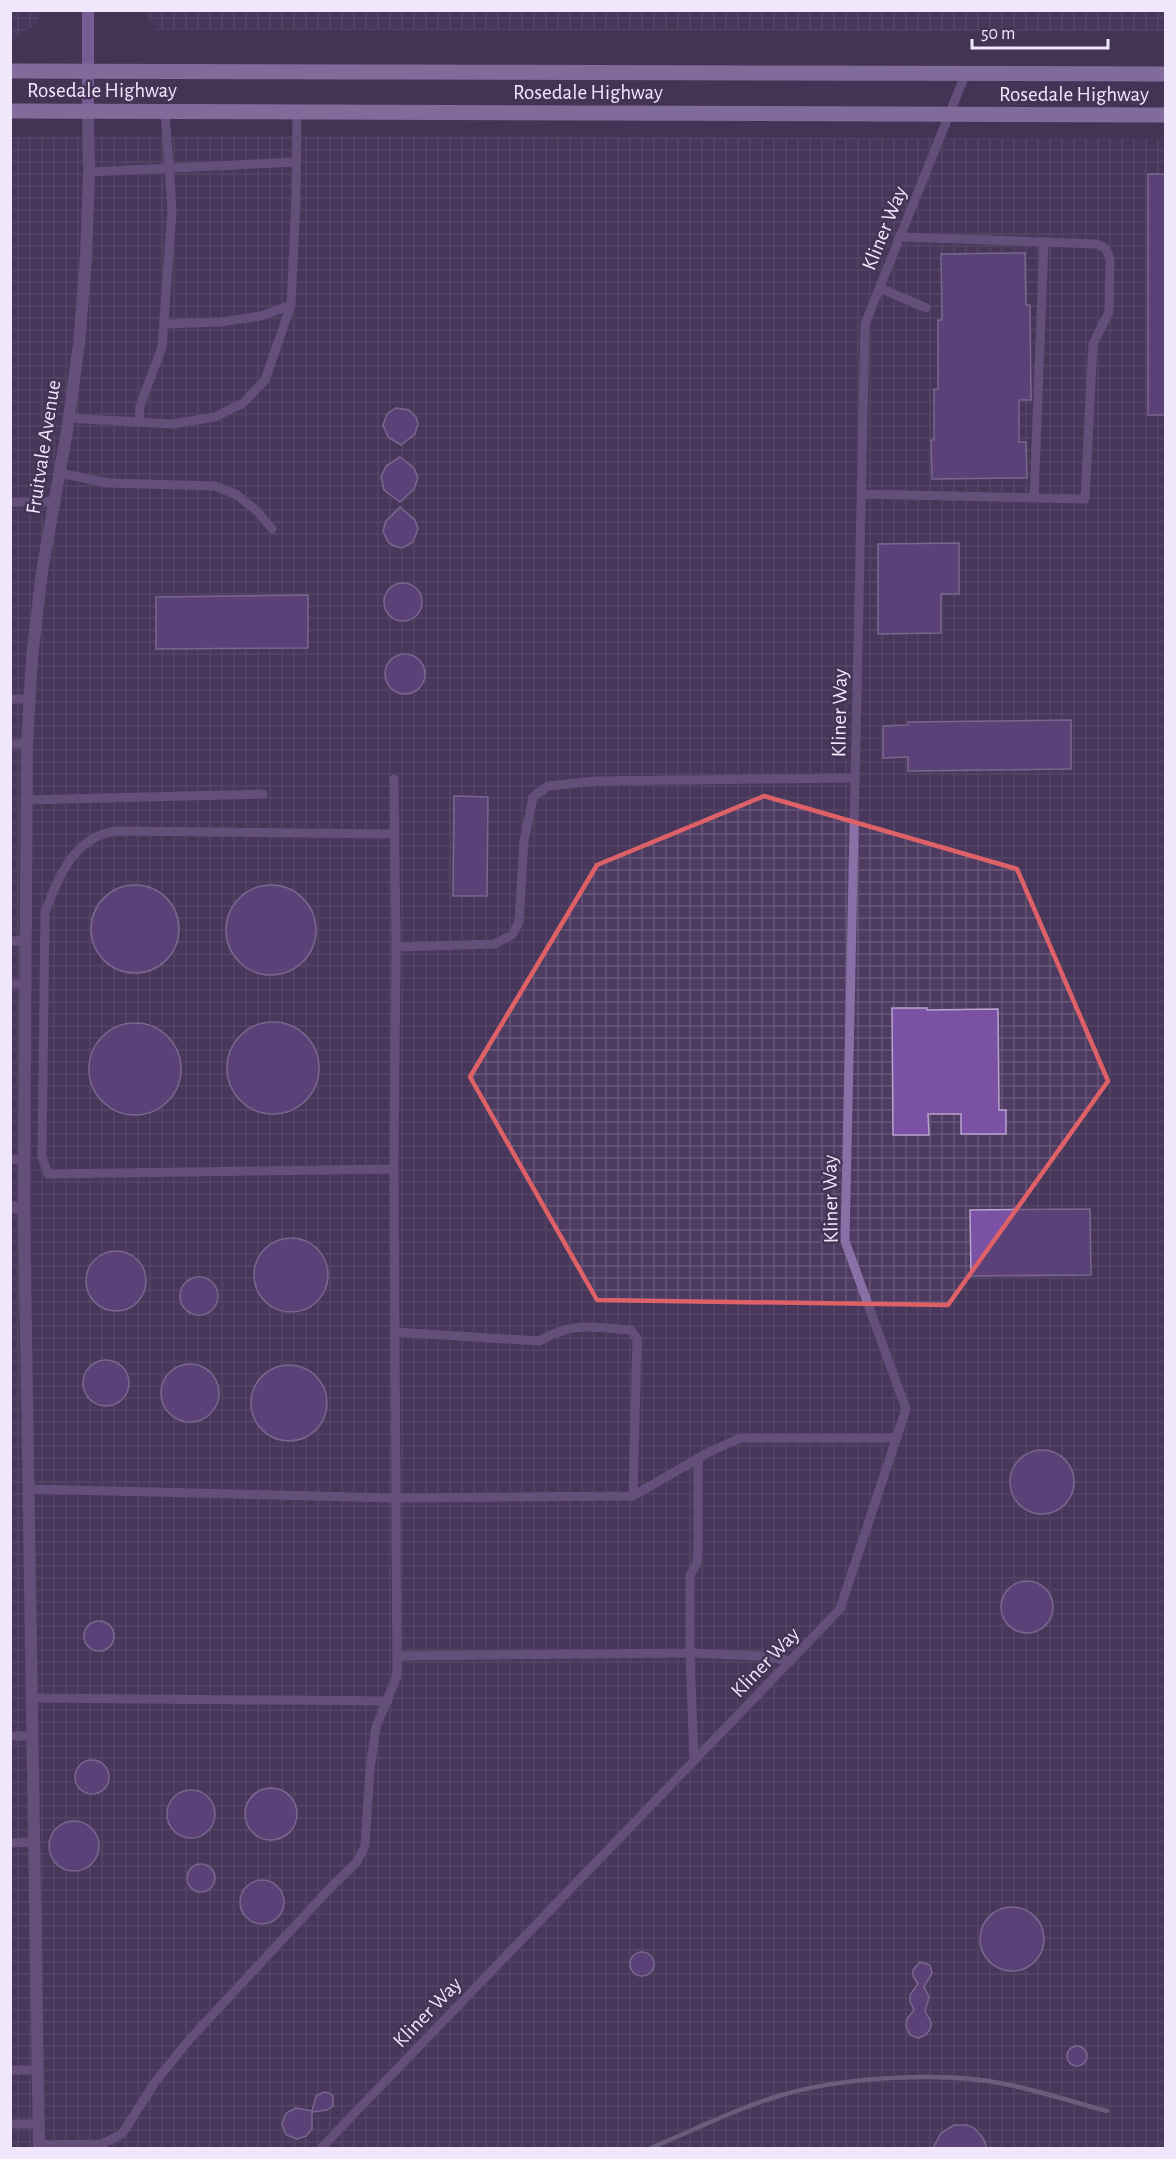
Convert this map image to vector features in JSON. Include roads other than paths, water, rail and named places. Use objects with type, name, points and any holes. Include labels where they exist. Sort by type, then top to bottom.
[{"type":"main road","name":"Fruitvale Avenue","points":[[88,10],[88,111]]},
{"type":"main road","name":"Rosedale Highway","points":[[10,71],[1166,74]]},
{"type":"main road","name":"Rosedale Highway","points":[[10,111],[1166,115]]},
{"type":"street","name":"Fruitvale Avenue","points":[[39,2147],[24,1208],[27,744],[42,571],[69,418],[79,345],[86,258],[89,172],[88,111]]},
{"type":"street","points":[[10,1208],[24,1208]]},
{"type":"lane","name":"Kliner Way","points":[[321,2148],[840,1609],[897,1438],[906,1409],[845,1241],[865,324],[965,75]]},
{"type":"lane","points":[[139,422],[140,406],[162,347],[164,324],[172,211],[165,111]]},
{"type":"lane","points":[[69,418],[172,424],[215,417],[243,404],[265,380],[291,305],[297,111]]},
{"type":"lane","points":[[89,172],[297,162]]},
{"type":"lane","points":[[861,494],[1085,499],[1094,344],[1109,312],[1110,260],[1104,246],[900,237]]},
{"type":"lane","points":[[1034,498],[1044,242]]},
{"type":"lane","points":[[880,288],[926,308]]},
{"type":"lane","points":[[164,324],[231,321],[261,316],[291,305]]},
{"type":"lane","points":[[59,473],[108,483],[215,486],[237,495],[258,512],[272,529]]},
{"type":"lane","points":[[10,502],[54,502]]},
{"type":"lane","points":[[10,699],[30,699]]},
{"type":"lane","points":[[10,744],[27,744]]},
{"type":"lane","points":[[396,947],[494,944],[512,935],[519,922],[524,841],[533,797],[548,786],[595,781],[855,778]]},
{"type":"lane","points":[[39,2147],[102,2144],[122,2134],[155,2082],[189,2040],[356,1863],[365,1846],[370,1768],[376,1727],[397,1676],[394,779]]},
{"type":"lane","points":[[27,800],[263,794]]},
{"type":"lane","points":[[394,834],[118,831],[103,832],[90,839],[71,857],[45,912],[42,1157],[48,1174],[394,1168]]},
{"type":"lane","points":[[10,941],[26,941]]},
{"type":"lane","points":[[10,984],[26,984]]},
{"type":"lane","points":[[10,1159],[25,1160]]},
{"type":"lane","points":[[395,1332],[539,1341],[555,1332],[576,1325],[631,1330],[637,1339],[633,1496]]},
{"type":"lane","points":[[28,1489],[395,1498],[633,1496],[698,1458],[740,1438],[897,1438]]},
{"type":"lane","points":[[694,1761],[690,1575],[697,1563],[698,1550],[698,1458]]},
{"type":"lane","points":[[397,1656],[690,1653],[761,1656],[791,1661]]},
{"type":"lane","points":[[31,1698],[388,1701]]},
{"type":"lane","points":[[10,1736],[32,1736]]},
{"type":"lane","points":[[10,1843],[34,1842]]},
{"type":"lane","points":[[10,2070],[37,2070]]},
{"type":"lane","points":[[10,2124],[39,2124]]},
{"type":"railway","points":[[651,2148],[765,2100],[806,2089],[863,2080],[924,2077],[981,2080],[1031,2090],[1107,2111]]}]
